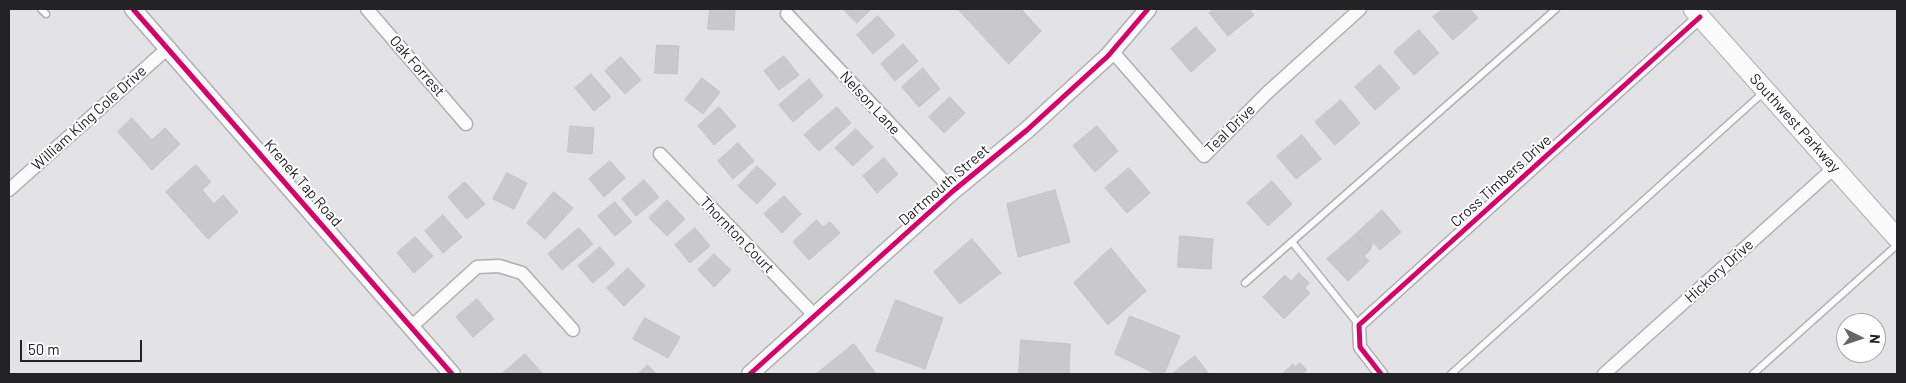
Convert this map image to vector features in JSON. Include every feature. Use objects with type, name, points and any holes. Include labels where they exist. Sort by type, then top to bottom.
[{"type":"main road","name":"Southwest Parkway","points":[[1696,13],[1897,238]]},
{"type":"street","name":"Krenek Tap Road","points":[[134,9],[452,374]]},
{"type":"street","name":"Oak Forrest","points":[[367,9],[466,124]]},
{"type":"street","name":"Dartmouth Street","points":[[750,374],[954,192],[1027,130],[1112,51],[1148,9]]},
{"type":"street","name":"Teal Drive","points":[[1112,51],[1204,156],[1268,92],[1360,9]]},
{"type":"street","name":"Cross Timbers Drive","points":[[1359,325],[1696,13]]},
{"type":"street","name":"Nelson Lane","points":[[787,14],[954,192]]},
{"type":"street","name":"William King Cole Drive","points":[[9,190],[169,47]]},
{"type":"street","name":"Thornton Court","points":[[660,154],[815,316]]},
{"type":"street","name":"Hickory Drive","points":[[1604,374],[1835,167]]},
{"type":"street","points":[[410,327],[477,268],[499,266],[522,274],[573,330]]},
{"type":"street","points":[[1359,325],[1360,347],[1382,374]]},
{"type":"lane","points":[[1245,284],[1556,9]]},
{"type":"lane","points":[[1451,374],[1766,90]]},
{"type":"lane","points":[[1292,242],[1359,325]]},
{"type":"lane","points":[[1753,374],[1897,245]]},
{"type":"building","points":[[710,9],[735,9],[734,30],[708,29]]},
{"type":"building","points":[[843,9],[871,9],[857,23]]},
{"type":"building","points":[[958,9],[1021,9],[1041,31],[1009,64]]},
{"type":"building","points":[[1214,9],[1249,9],[1254,15],[1228,36],[1209,13]]},
{"type":"building","points":[[1443,9],[1470,9],[1478,18],[1453,40],[1433,17]]},
{"type":"building","points":[[878,16],[895,35],[873,54],[857,35]]},
{"type":"building","points":[[1196,27],[1216,50],[1191,72],[1171,49]]},
{"type":"building","points":[[1419,30],[1439,53],[1414,75],[1394,52]]},
{"type":"building","points":[[903,44],[918,61],[895,81],[881,64]]},
{"type":"building","points":[[657,45],[679,46],[677,74],[655,73]]},
{"type":"building","points":[[784,56],[799,75],[779,90],[764,71]]},
{"type":"building","points":[[621,57],[641,80],[625,94],[605,71]]},
{"type":"building","points":[[1380,65],[1400,88],[1375,110],[1355,87]]},
{"type":"building","points":[[923,68],[940,89],[919,107],[902,87]]},
{"type":"building","points":[[591,74],[611,97],[594,111],[575,88]]},
{"type":"building","points":[[702,78],[720,92],[703,114],[685,100]]},
{"type":"building","points":[[809,79],[823,96],[793,122],[779,105]]},
{"type":"building","points":[[950,97],[965,113],[944,133],[929,117]]},
{"type":"building","points":[[1341,100],[1360,123],[1335,145],[1315,122]]},
{"type":"building","points":[[719,107],[736,126],[714,145],[698,126]]},
{"type":"building","points":[[837,107],[851,123],[819,151],[804,135]]},
{"type":"building","points":[[132,118],[152,140],[165,128],[180,144],[152,170],[118,132]]},
{"type":"building","points":[[570,126],[594,128],[592,154],[568,152]]},
{"type":"building","points":[[1097,126],[1118,151],[1095,172],[1073,146]]},
{"type":"building","points":[[856,129],[873,147],[853,166],[835,148]]},
{"type":"building","points":[[1302,135],[1321,159],[1296,179],[1277,156]]},
{"type":"building","points":[[738,143],[754,161],[733,179],[718,161]]},
{"type":"building","points":[[884,158],[898,174],[877,193],[863,176]]},
{"type":"building","points":[[610,161],[625,178],[604,197],[589,179]]},
{"type":"building","points":[[196,165],[211,182],[202,190],[214,204],[223,195],[238,212],[208,239],[166,192]]},
{"type":"building","points":[[757,166],[776,184],[757,204],[738,186]]},
{"type":"building","points":[[1129,168],[1150,193],[1127,213],[1105,188]]},
{"type":"building","points":[[507,173],[527,183],[514,209],[493,199]]},
{"type":"building","points":[[644,180],[659,197],[636,216],[622,199]]},
{"type":"building","points":[[1272,181],[1292,204],[1268,226],[1247,203]]},
{"type":"building","points":[[465,182],[485,204],[467,219],[448,197]]},
{"type":"building","points":[[1055,190],[1070,242],[1018,257],[1007,204]]},
{"type":"building","points":[[554,192],[573,208],[545,239],[527,223]]},
{"type":"building","points":[[784,196],[801,214],[782,233],[764,214]]},
{"type":"building","points":[[667,200],[685,219],[667,236],[649,218]]},
{"type":"building","points":[[615,202],[632,222],[615,236],[598,216]]},
{"type":"building","points":[[1382,210],[1401,232],[1380,250],[1373,242],[1370,250],[1356,234]]},
{"type":"building","points":[[443,215],[462,237],[443,253],[425,231]]},
{"type":"building","points":[[817,220],[823,227],[830,222],[840,233],[809,260],[793,242]]},
{"type":"building","points":[[579,228],[593,244],[562,270],[548,254]]},
{"type":"building","points":[[695,228],[710,246],[690,263],[675,245]]},
{"type":"building","points":[[1356,234],[1370,250],[1364,256],[1369,261],[1348,281],[1327,259]]},
{"type":"building","points":[[1180,236],[1213,239],[1211,269],[1178,267]]},
{"type":"building","points":[[415,237],[433,256],[414,273],[397,253]]},
{"type":"building","points":[[972,239],[1001,273],[960,304],[934,272]]},
{"type":"building","points":[[600,247],[615,264],[593,283],[578,266]]},
{"type":"building","points":[[1111,248],[1146,291],[1108,325],[1074,283]]},
{"type":"building","points":[[714,254],[731,270],[714,287],[698,270]]},
{"type":"building","points":[[628,268],[645,286],[624,306],[607,288]]},
{"type":"building","points":[[1299,273],[1309,283],[1305,288],[1310,293],[1284,319],[1263,297],[1285,275],[1291,281]]},
{"type":"building","points":[[477,299],[494,319],[473,337],[456,317]]},
{"type":"building","points":[[896,300],[943,318],[925,369],[876,351]]},
{"type":"building","points":[[1130,316],[1180,336],[1164,374],[1156,374],[1115,354]]},
{"type":"building","points":[[645,318],[680,337],[668,358],[633,339]]},
{"type":"building","points":[[1021,340],[1070,344],[1069,374],[1019,374]]},
{"type":"building","points":[[854,344],[876,374],[816,374]]},
{"type":"building","points":[[525,354],[543,374],[503,373]]},
{"type":"building","points":[[1195,356],[1209,374],[1172,374]]},
{"type":"building","points":[[1300,363],[1307,370],[1304,372],[1306,374],[1282,374],[1293,364],[1295,367]]},
{"type":"building","points":[[648,365],[656,374],[638,374]]},
{"type":"cycle path","points":[[133,9],[452,374]]},
{"type":"cycle path","points":[[750,374],[953,191],[1027,130],[1108,56],[1148,9]]},
{"type":"cycle path","points":[[1381,374],[1360,347],[1359,325],[1700,17]]}]
